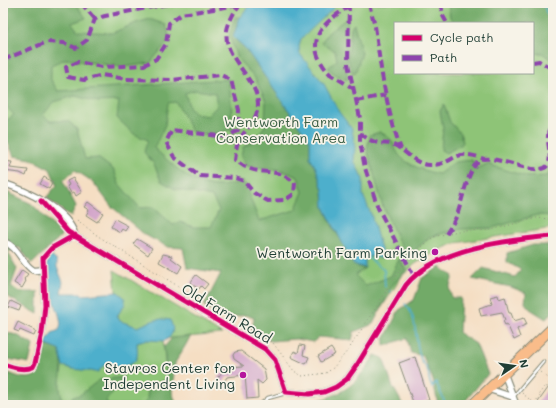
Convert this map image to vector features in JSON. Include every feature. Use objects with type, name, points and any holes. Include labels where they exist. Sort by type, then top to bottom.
[{"type":"highway","points":[[472,405],[553,327]]},
{"type":"street","name":"Old Farm Road","points":[[3,183],[27,192],[41,201],[65,230],[75,234],[128,269],[264,349],[275,360],[287,393]]},
{"type":"street","points":[[3,364],[14,368],[27,369],[33,367],[42,333],[45,305],[43,258],[46,254],[75,234]]},
{"type":"street","points":[[287,393],[309,394],[324,392],[336,387],[347,379],[358,365],[406,285],[414,276],[437,260],[475,248],[553,236]]},
{"type":"street","points":[[3,241],[14,247],[31,268],[37,270],[43,269]]},
{"type":"street","points":[[504,373],[516,405]]},
{"type":"street","points":[[488,389],[513,397]]},
{"type":"lane","points":[[513,397],[543,362]]},
{"type":"lane","points":[[260,405],[268,398],[287,393]]},
{"type":"path","points":[[77,220],[98,236],[273,344],[294,371],[302,376],[326,373],[333,368],[348,349],[405,262],[434,237],[458,231],[491,230],[536,218],[553,219]]},
{"type":"path","points":[[540,371],[551,380]]},
{"type":"path","points":[[519,390],[534,403],[541,395],[539,394],[545,386],[547,387],[553,377]]},
{"type":"green space","name":"Wentworth Farm Conservation Area","points":[[3,3],[553,3],[553,228],[456,243],[441,249],[415,264],[402,276],[379,312],[225,272],[116,203],[99,172],[8,119],[3,123]]},
{"type":"green space","points":[[3,3],[75,3],[86,18],[72,23],[78,31],[112,33],[150,19],[166,25],[170,39],[150,63],[124,67],[65,59],[51,65],[51,80],[58,91],[229,79],[233,129],[210,135],[192,132],[176,102],[168,103],[165,125],[154,148],[175,167],[199,182],[217,186],[242,182],[245,184],[259,221],[295,210],[303,192],[298,177],[281,170],[246,166],[241,157],[243,147],[252,142],[265,126],[266,101],[255,78],[237,58],[229,35],[235,17],[240,17],[233,37],[245,48],[310,141],[310,158],[316,168],[323,190],[324,207],[333,227],[358,267],[365,268],[355,275],[366,286],[391,276],[399,259],[406,270],[392,286],[373,324],[354,332],[352,340],[319,337],[313,342],[296,339],[271,341],[252,330],[254,318],[246,315],[226,318],[204,306],[221,273],[187,268],[183,248],[168,247],[145,235],[111,206],[93,182],[75,170],[63,181],[76,206],[71,217],[46,198],[57,185],[50,169],[31,159],[14,156],[3,132],[3,123],[14,115],[3,103],[3,30],[10,28],[3,19]],"holes":[[[196,90],[215,93],[217,106],[208,116],[195,114],[190,109],[185,93]],[[75,96],[98,102],[119,101],[117,118],[134,134],[148,140],[144,152],[154,164],[161,181],[175,189],[212,197],[219,210],[211,227],[194,227],[180,222],[173,225],[153,207],[140,208],[119,184],[114,170],[98,158],[85,159],[77,129],[68,121],[50,121],[43,115],[54,102]]]},
{"type":"green space","points":[[448,3],[553,3],[553,60],[542,53],[534,54],[534,22],[453,22],[450,17]]},
{"type":"green space","points":[[348,17],[346,42],[347,80],[336,75],[328,68],[337,60],[335,51],[321,43],[328,33]]},
{"type":"green space","points":[[354,24],[362,53],[355,73],[352,72],[348,58],[351,27]]},
{"type":"green space","points":[[444,104],[450,122],[460,133],[463,142],[461,145],[446,153],[441,150],[443,128],[440,111]]},
{"type":"green space","points":[[380,132],[391,140],[396,151],[407,162],[423,170],[439,174],[455,162],[472,160],[477,169],[487,164],[528,177],[547,176],[553,166],[553,216],[537,215],[492,228],[461,229],[432,236],[406,257],[383,207],[367,149],[370,135]]},
{"type":"green space","points":[[3,190],[32,204],[62,235],[32,264],[19,247],[8,252],[17,269],[11,286],[19,292],[38,292],[38,314],[3,294]]},
{"type":"green space","points":[[533,245],[553,245],[553,312],[546,319],[530,309],[525,303],[526,293],[511,287],[472,279],[483,268],[515,277],[521,270],[507,262],[507,253]]},
{"type":"green space","points":[[440,267],[453,276],[449,289],[452,298],[461,298],[459,333],[476,344],[488,374],[462,405],[438,405],[433,380],[423,356],[411,353],[407,338],[384,346],[384,340],[399,310],[414,300],[422,278]]},
{"type":"green space","points":[[114,270],[222,334],[163,339],[168,392],[173,405],[3,405],[3,376],[7,378],[9,373],[20,378],[32,378],[40,370],[47,342],[120,336]]},
{"type":"green space","points":[[3,332],[17,335],[33,345],[29,363],[3,358]]},
{"type":"green space","points":[[191,336],[175,363],[172,392],[177,405],[142,405],[147,400],[148,387],[167,379],[164,347],[172,338]]},
{"type":"green space","points":[[46,346],[57,348],[62,358],[60,389],[63,405],[3,405],[3,376],[7,378],[9,373],[19,377],[32,377],[40,369]]},
{"type":"green space","points":[[375,355],[383,358],[392,385],[403,405],[292,405],[326,398],[344,390],[357,379]]},
{"type":"green space","points":[[124,377],[106,401],[108,405],[72,405],[72,397],[80,395],[99,380]]},
{"type":"water","points":[[251,3],[339,3],[301,39],[299,47],[300,54],[324,84],[339,112],[352,129],[355,148],[354,161],[363,179],[363,195],[371,214],[382,253],[381,258],[365,256],[365,268],[353,264],[324,207],[323,190],[316,168],[310,158],[310,141],[245,48],[233,37],[240,17]]},
{"type":"water","points":[[50,255],[57,261],[57,267],[63,282],[61,293],[78,293],[83,295],[118,292],[125,298],[125,304],[117,316],[120,321],[138,327],[158,320],[170,320],[173,329],[170,337],[165,341],[147,340],[137,343],[137,357],[132,364],[118,367],[104,365],[98,372],[73,369],[63,366],[59,350],[44,344],[52,333],[59,330],[61,324],[46,275],[46,265]]},
{"type":"building","points":[[3,161],[12,162],[10,168],[28,170],[26,176],[20,173],[3,171]]},
{"type":"building","points":[[44,177],[53,182],[49,189],[40,184]]},
{"type":"building","points":[[73,178],[82,192],[76,196],[74,192],[71,193],[67,186],[69,185],[67,181]]},
{"type":"building","points":[[88,202],[103,213],[97,222],[86,215],[89,210],[84,207]]},
{"type":"building","points":[[115,219],[128,226],[125,231],[122,229],[120,232],[111,227]]},
{"type":"building","points":[[137,239],[152,248],[148,255],[133,244]]},
{"type":"building","points":[[163,254],[172,256],[171,258],[182,266],[178,273],[159,262]]},
{"type":"building","points":[[22,270],[28,274],[24,279],[26,281],[22,288],[14,283]]},
{"type":"building","points":[[196,275],[208,284],[204,289],[201,286],[199,289],[190,283]]},
{"type":"building","points":[[498,295],[499,299],[505,297],[509,313],[511,313],[514,321],[524,318],[527,324],[517,329],[520,337],[514,340],[507,324],[505,325],[503,321],[505,320],[502,312],[481,316],[479,308],[492,304],[490,297]]},
{"type":"building","points":[[11,301],[21,306],[19,311],[8,307]]},
{"type":"building","points":[[18,322],[36,331],[34,336],[20,330],[19,332],[14,330]]},
{"type":"building","points":[[300,345],[305,346],[303,355],[309,357],[306,364],[291,357],[294,351],[298,353]]},
{"type":"building","points":[[331,348],[335,354],[321,362],[318,356]]},
{"type":"building","name":"Stavros Center for Independent Living","points":[[241,351],[264,369],[266,380],[262,384],[257,380],[258,398],[247,399],[245,375],[227,377],[223,383],[218,380],[218,377],[227,367],[244,366],[234,359],[233,355],[235,352]]},
{"type":"building","points":[[415,357],[429,400],[414,405],[399,363]]},
{"type":"building","points":[[553,381],[553,398],[548,405],[536,405]]},
{"type":"waterway","points":[[544,3],[546,12],[553,24]]},
{"type":"waterway","points":[[366,256],[384,270],[385,287]]},
{"type":"waterway","points":[[405,304],[412,316],[418,348],[422,362],[428,371],[431,385],[432,387],[436,382],[446,405]]},
{"type":"marked path","points":[[81,3],[95,19]]},
{"type":"marked path","points":[[3,60],[47,42],[64,43],[76,48],[87,40],[95,19],[173,3]]},
{"type":"marked path","points":[[239,5],[181,14],[169,23],[166,44],[156,59],[144,65],[102,67],[78,62],[66,67],[68,77],[84,80],[102,75],[126,79],[171,80],[221,75],[231,80],[239,110],[238,130],[228,137],[172,130],[166,142],[174,157],[199,176],[235,178],[244,181],[254,193],[268,201],[285,200],[294,194],[295,183],[276,173],[252,170],[235,160],[237,145],[255,117],[258,105],[256,94],[232,54],[228,44],[227,33],[230,21],[235,11],[242,3]]},
{"type":"marked path","points":[[349,3],[348,64],[360,118],[360,142],[365,168],[378,208],[414,276]]},
{"type":"marked path","points":[[369,3],[388,106],[401,149]]},
{"type":"marked path","points":[[441,3],[443,16],[446,22]]},
{"type":"marked path","points":[[350,6],[336,15],[324,26],[319,33],[316,47],[319,59],[328,72],[354,89]]},
{"type":"marked path","points":[[534,62],[539,61],[553,69]]},
{"type":"marked path","points":[[356,101],[386,95]]},
{"type":"marked path","points":[[446,234],[457,215],[470,174],[478,161],[490,159],[527,168],[542,169],[547,166],[550,159],[548,134],[553,122]]},
{"type":"marked path","points":[[360,133],[374,142],[397,146],[415,160],[426,165],[440,164],[460,155],[474,156],[484,159]]},
{"type":"cycle path","points":[[41,201],[68,232],[265,349],[275,360],[286,392],[309,394],[324,392],[336,387],[347,379],[406,285],[419,272],[435,262],[474,248],[515,240],[553,236]]},
{"type":"cycle path","points":[[3,364],[21,369],[33,367],[42,333],[45,305],[43,258],[52,248],[75,235]]},
{"type":"place","name":"Wentworth Farm Parking","points":[[435,252]]},
{"type":"place","name":"Stavros Center for Independent Living","points":[[243,375]]}]
